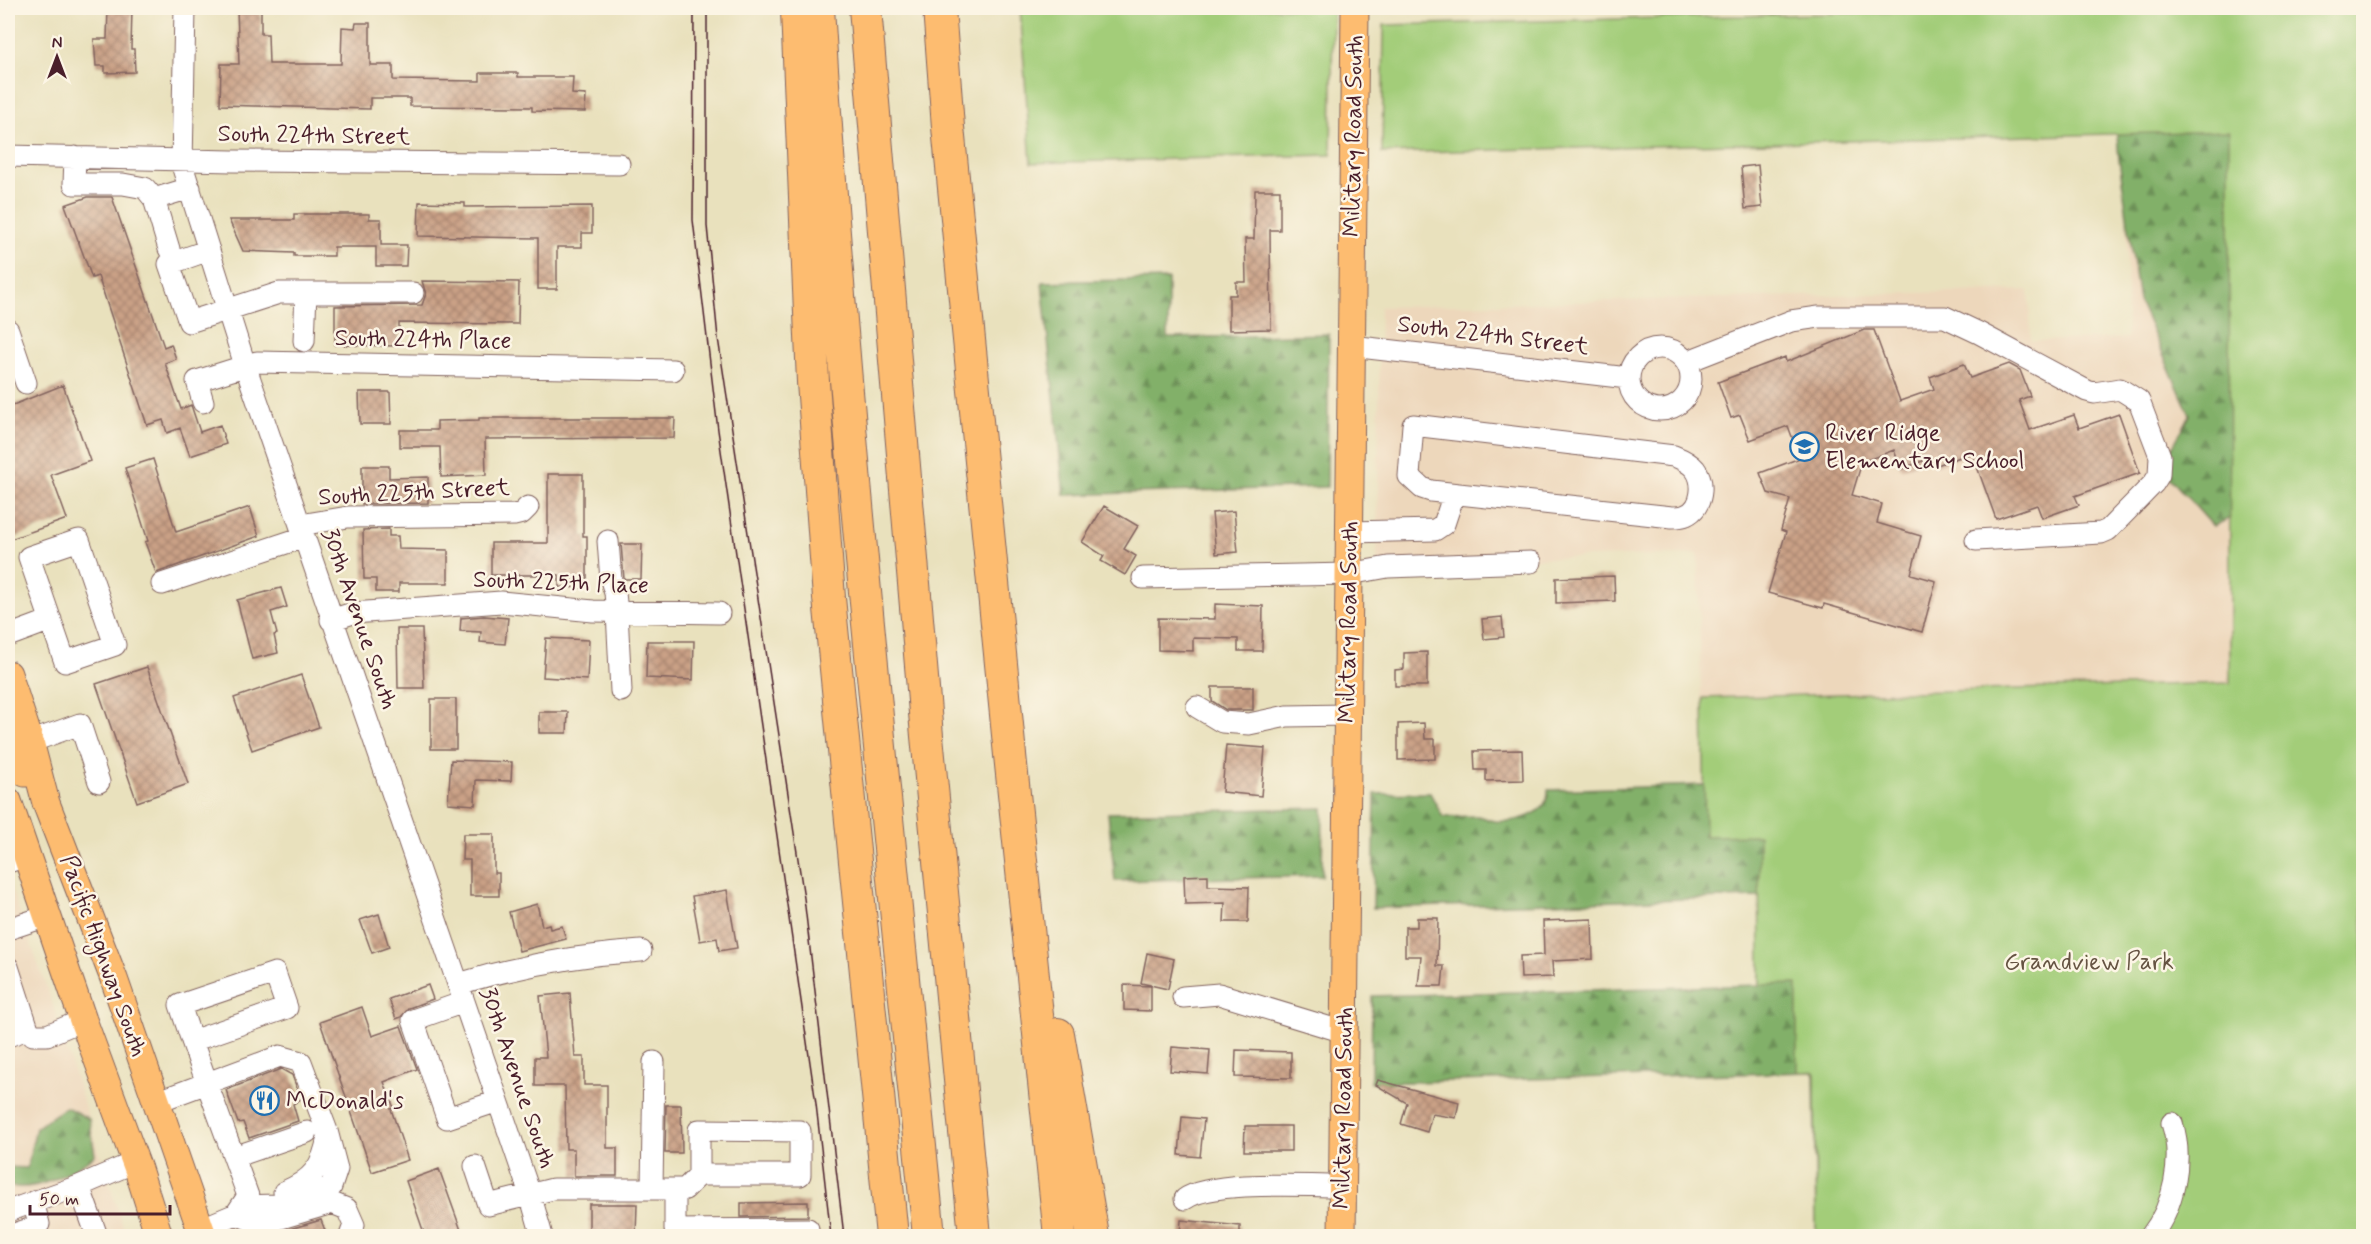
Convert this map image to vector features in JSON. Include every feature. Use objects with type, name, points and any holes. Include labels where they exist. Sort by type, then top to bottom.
[{"type":"highway","points":[[796,8],[813,382],[828,587],[892,1236]]},
{"type":"highway","points":[[818,8],[827,152],[864,596],[929,1236]]},
{"type":"highway","points":[[865,8],[927,736],[975,1236]]},
{"type":"highway","points":[[939,8],[948,127],[1060,1236]]},
{"type":"highway","points":[[1010,755],[1093,1236]]},
{"type":"main road","name":"Military Road South","points":[[1342,1236],[1355,8]]},
{"type":"main road","points":[[8,674],[19,739]]},
{"type":"main road","name":"Pacific Highway South","points":[[19,739],[32,788],[46,803],[114,979],[201,1232]]},
{"type":"main road","name":"Pacific Highway South","points":[[8,801],[17,859],[47,916],[137,1166],[159,1236]]},
{"type":"main road","points":[[137,1166],[151,1178],[174,1236]]},
{"type":"street","name":"30th Avenue South","points":[[185,8],[182,159],[189,188],[245,365],[530,1194],[542,1236]]},
{"type":"street","name":"South 224th Street","points":[[8,156],[619,164]]},
{"type":"street","points":[[75,157],[74,184],[123,184],[145,188],[154,199],[169,249]]},
{"type":"street","points":[[154,199],[189,188]]},
{"type":"street","points":[[209,250],[169,264],[189,322],[279,293],[413,293]]},
{"type":"street","points":[[304,341],[306,293]]},
{"type":"street","points":[[1686,362],[1791,321],[1819,317],[1945,317],[2087,391],[2094,393],[2120,389],[2139,401],[2160,456],[2159,475],[2108,530],[2101,533],[1976,540]]},
{"type":"street","points":[[8,330],[26,384]]},
{"type":"street","name":"South 224th Street","points":[[1351,346],[1629,378]]},
{"type":"street","points":[[1651,349],[1670,350],[1686,362],[1691,380],[1689,391],[1683,400],[1664,410],[1653,410],[1643,406],[1635,398],[1630,389],[1629,378],[1635,360],[1651,349]]},
{"type":"street","name":"South 224th Place","points":[[203,402],[197,381],[257,362],[673,370]]},
{"type":"street","points":[[1413,424],[1674,456],[1686,461],[1694,468],[1701,487],[1696,508],[1686,515],[1672,517],[1454,494],[1422,488],[1409,477],[1413,424]]},
{"type":"street","points":[[1350,532],[1435,530],[1444,524],[1454,494]]},
{"type":"street","name":"South 225th Street","points":[[162,584],[302,531],[348,517],[514,515],[522,513],[528,507]]},
{"type":"street","points":[[79,540],[115,645],[65,662],[51,620],[29,557],[79,540]]},
{"type":"street","points":[[609,541],[611,580],[617,612],[621,691]]},
{"type":"street","points":[[1143,578],[1349,574],[1388,567],[1531,562]]},
{"type":"street","name":"South 225th Place","points":[[332,620],[353,613],[501,602],[617,612],[719,613]]},
{"type":"street","points":[[8,636],[51,620]]},
{"type":"street","points":[[1197,707],[1222,722],[1250,724],[1287,716],[1347,715]]},
{"type":"street","points":[[19,739],[80,724],[99,782]]},
{"type":"street","points":[[8,929],[47,916]]},
{"type":"street","points":[[498,1101],[447,1118],[413,1020],[461,993],[533,964],[599,954],[641,951]]},
{"type":"street","points":[[8,967],[28,1029],[33,1035],[47,1035],[83,1020]]},
{"type":"street","points":[[192,1041],[287,1008],[275,973],[180,1005],[192,1041],[206,1082],[248,1196],[239,1210]]},
{"type":"street","points":[[1183,997],[1219,994],[1344,1032]]},
{"type":"street","points":[[8,1036],[28,1029]]},
{"type":"street","points":[[156,1102],[280,1056],[301,1062],[328,1137],[320,1165],[305,1183],[277,1196],[267,1205],[239,1210],[201,1232]]},
{"type":"street","points":[[652,1189],[654,1062]]},
{"type":"street","points":[[2151,1236],[2160,1224],[2173,1192],[2176,1135],[2172,1123]]},
{"type":"street","points":[[475,1166],[488,1205],[553,1189],[684,1189],[699,1175],[800,1175],[800,1131],[699,1130],[699,1175]]},
{"type":"street","points":[[234,1157],[307,1131]]},
{"type":"street","points":[[8,1211],[137,1166]]},
{"type":"street","points":[[80,1186],[97,1236]]},
{"type":"street","points":[[1185,1199],[1193,1194],[1237,1187],[1343,1186]]},
{"type":"street","points":[[675,1189],[675,1230],[687,1233],[808,1230],[807,1236]]},
{"type":"street","points":[[8,1236],[39,1224],[33,1202]]},
{"type":"street","points":[[239,1210],[261,1224],[332,1203],[348,1209],[354,1224],[350,1236]]},
{"type":"shaded area","name":"River Ridge Elementary School","points":[[2229,131],[2230,684],[1701,698],[1698,554],[1377,563],[1380,307],[2029,290],[2031,341],[2127,338],[2127,133]]},
{"type":"shaded area","points":[[8,880],[50,997],[126,1236],[8,1236]]},
{"type":"green space","points":[[1020,8],[1333,8],[1331,155],[1031,163]]},
{"type":"green space","name":"Grandview Park","points":[[2052,8],[2363,8],[2363,1236],[1816,1236],[1815,1072],[1797,1072],[1797,984],[1760,985],[1759,835],[1705,836],[1703,698],[2230,683],[2229,131],[1382,153],[1384,25]]},
{"type":"green space","points":[[2363,8],[2335,471],[2213,526],[2161,468],[2190,415],[2139,301],[2119,159],[2108,23]]},
{"type":"green space","points":[[1168,279],[1168,338],[1329,334],[1327,487],[1064,495],[1042,282]]},
{"type":"green space","points":[[1704,785],[1890,816],[1816,1236],[1814,1072],[1371,1083],[1372,996],[1760,985],[1760,897],[1373,908],[1375,794],[1430,793],[1443,817],[1479,816],[1494,821],[1512,821],[1530,816],[1543,806],[1548,790]]},
{"type":"green space","points":[[1323,808],[1322,876],[1115,881],[1108,813]]},
{"type":"green space","points":[[66,1107],[89,1119],[95,1155],[65,1174],[43,1184],[8,1186],[8,1167],[27,1168],[36,1128]]},
{"type":"building","points":[[108,8],[132,8],[131,49],[134,49],[135,72],[105,73],[105,66],[96,66],[94,39],[107,39]]},
{"type":"building","points":[[237,8],[261,8],[261,34],[268,34],[269,64],[341,64],[342,27],[355,28],[356,23],[370,23],[370,65],[393,65],[393,80],[480,81],[480,73],[518,73],[518,77],[573,77],[572,94],[586,95],[585,112],[532,111],[532,107],[410,106],[410,98],[370,98],[370,109],[220,105],[221,64],[239,64]]},
{"type":"building","points":[[1758,165],[1762,207],[1745,209],[1741,167]]},
{"type":"building","points":[[1255,190],[1280,190],[1280,230],[1270,230],[1271,329],[1229,330],[1229,295],[1236,295],[1236,282],[1246,282],[1245,239],[1254,239]]},
{"type":"building","points":[[88,197],[112,197],[164,347],[171,344],[176,359],[165,363],[181,409],[191,405],[200,432],[220,425],[226,444],[190,456],[180,428],[167,433],[163,420],[147,425],[98,276],[92,278],[65,205]]},
{"type":"building","points":[[419,202],[465,203],[465,207],[592,206],[592,233],[582,233],[582,247],[557,247],[557,289],[538,289],[538,238],[418,236]]},
{"type":"building","points":[[294,214],[369,214],[369,219],[381,219],[381,245],[407,245],[406,266],[376,266],[376,247],[334,247],[334,256],[294,256],[294,253],[243,251],[229,220],[294,220]]},
{"type":"building","points":[[422,281],[519,282],[518,324],[399,323],[399,346],[335,345],[335,306],[422,305],[426,294]]},
{"type":"building","name":"River Ridge Elementary School","points":[[1864,330],[1874,330],[1900,401],[1934,389],[1930,377],[1964,364],[1970,378],[2009,364],[2020,370],[2030,396],[2019,400],[2030,430],[2074,415],[2079,428],[2119,414],[2140,473],[2075,496],[2079,505],[2042,518],[2037,505],[1996,519],[1972,453],[1934,466],[1931,458],[1901,469],[1894,450],[1862,462],[1852,495],[1882,504],[1877,523],[1921,536],[1911,574],[1936,581],[1922,632],[1824,604],[1823,608],[1768,593],[1786,532],[1781,530],[1790,499],[1768,493],[1760,473],[1800,458],[1788,426],[1750,440],[1740,415],[1731,418],[1718,382],[1785,357],[1786,362]]},
{"type":"building","points":[[63,385],[90,461],[51,475],[67,519],[8,540],[8,407]]},
{"type":"building","points":[[359,392],[390,392],[391,424],[360,424]]},
{"type":"building","points":[[479,418],[675,418],[674,438],[485,439],[486,475],[441,477],[440,447],[400,447],[400,430],[437,430],[437,421],[479,420]]},
{"type":"building","points":[[153,459],[176,532],[250,507],[259,536],[156,573],[125,468]]},
{"type":"building","points":[[362,466],[389,466],[389,478],[428,477],[428,503],[362,504]]},
{"type":"building","points":[[548,474],[583,474],[583,536],[587,536],[587,588],[559,587],[559,575],[491,575],[491,543],[548,543]]},
{"type":"building","points":[[1104,506],[1138,526],[1124,549],[1136,556],[1125,575],[1101,561],[1104,556],[1082,542]]},
{"type":"building","points":[[1234,511],[1238,552],[1216,554],[1212,513]]},
{"type":"building","points":[[389,529],[389,536],[398,536],[399,549],[448,550],[448,583],[399,583],[399,592],[376,592],[376,579],[364,579],[363,530]]},
{"type":"building","points":[[621,544],[642,544],[641,579],[624,579]]},
{"type":"building","points":[[1614,576],[1615,601],[1556,603],[1556,578]]},
{"type":"building","points":[[281,588],[287,607],[271,612],[277,634],[274,635],[278,653],[252,659],[237,600]]},
{"type":"building","points":[[1215,604],[1263,606],[1262,651],[1238,651],[1238,639],[1193,638],[1193,651],[1158,650],[1158,618],[1215,619]]},
{"type":"building","points":[[484,616],[508,618],[505,644],[480,642],[481,632],[460,631],[461,618]]},
{"type":"building","points":[[1502,617],[1504,637],[1484,639],[1482,619]]},
{"type":"building","points":[[397,629],[422,629],[424,688],[398,688]]},
{"type":"building","points":[[546,638],[589,640],[587,680],[543,677]]},
{"type":"building","points":[[647,641],[694,641],[693,680],[646,678]]},
{"type":"building","points":[[1427,652],[1427,686],[1395,686],[1395,670],[1404,669],[1404,653]]},
{"type":"building","points":[[147,667],[188,784],[137,802],[96,684]]},
{"type":"building","points":[[301,675],[319,727],[252,750],[234,698]]},
{"type":"building","points":[[1212,687],[1253,687],[1253,710],[1226,710],[1212,701]]},
{"type":"building","points":[[431,699],[456,699],[456,749],[431,749]]},
{"type":"building","points":[[539,712],[568,712],[567,733],[539,733]]},
{"type":"building","points":[[1424,723],[1425,739],[1435,739],[1435,759],[1398,760],[1398,724]]},
{"type":"building","points":[[1226,745],[1265,748],[1261,796],[1222,792]]},
{"type":"building","points":[[1522,750],[1523,780],[1486,781],[1486,770],[1475,770],[1474,751]]},
{"type":"building","points":[[451,760],[512,762],[511,781],[476,780],[475,805],[448,803]]},
{"type":"building","points":[[463,834],[494,834],[494,873],[499,873],[499,896],[470,896],[470,860],[462,860]]},
{"type":"building","points":[[1208,875],[1208,886],[1249,887],[1248,922],[1224,922],[1225,903],[1185,904],[1184,876]]},
{"type":"building","points":[[727,890],[737,948],[719,951],[717,938],[700,941],[692,896]]},
{"type":"building","points":[[537,904],[542,926],[549,924],[550,929],[562,926],[566,939],[519,951],[509,912]]},
{"type":"building","points":[[379,914],[389,947],[372,953],[360,920]]},
{"type":"building","points":[[1417,918],[1438,918],[1437,966],[1444,966],[1442,986],[1418,986],[1421,956],[1405,956],[1405,927],[1417,927]]},
{"type":"building","points":[[1592,919],[1593,959],[1552,961],[1553,977],[1521,978],[1520,956],[1544,955],[1543,921]]},
{"type":"building","points":[[1147,953],[1174,959],[1168,989],[1141,983]]},
{"type":"building","points":[[428,985],[433,999],[409,1008],[396,1019],[389,999]]},
{"type":"building","points":[[1124,985],[1151,986],[1151,1011],[1124,1010]]},
{"type":"building","points":[[570,993],[575,1057],[584,1057],[584,1085],[607,1085],[607,1148],[617,1148],[617,1176],[574,1176],[574,1149],[566,1149],[565,1086],[535,1086],[535,1057],[546,1057],[540,996]]},
{"type":"building","points":[[362,1007],[372,1036],[401,1026],[417,1069],[384,1082],[394,1108],[391,1109],[408,1160],[372,1172],[320,1022]]},
{"type":"building","points":[[1172,1047],[1210,1050],[1208,1074],[1170,1071]]},
{"type":"building","points":[[1236,1050],[1291,1052],[1291,1078],[1235,1077]]},
{"type":"building","name":"McDonald's","points":[[281,1069],[292,1075],[301,1099],[293,1104],[298,1121],[249,1138],[243,1122],[238,1123],[226,1090]]},
{"type":"building","points":[[1378,1080],[1459,1102],[1456,1118],[1432,1114],[1427,1132],[1401,1124],[1407,1103],[1376,1085]]},
{"type":"building","points":[[666,1105],[681,1105],[682,1153],[665,1153]]},
{"type":"building","points":[[1182,1117],[1204,1119],[1200,1157],[1179,1155]]},
{"type":"building","points":[[1245,1126],[1291,1126],[1291,1151],[1244,1151]]},
{"type":"building","points":[[439,1169],[462,1233],[452,1236],[425,1236],[406,1181]]},
{"type":"building","points":[[808,1202],[808,1216],[741,1217],[741,1203]]},
{"type":"building","points":[[589,1204],[637,1204],[636,1236],[589,1236]]},
{"type":"building","points":[[321,1220],[327,1236],[266,1236]]},
{"type":"building","points":[[1181,1220],[1240,1226],[1240,1236],[1180,1236]]},
{"type":"tram line","points":[[694,8],[693,220],[718,430],[816,1104],[831,1236]]},
{"type":"tram line","points":[[707,8],[707,226],[718,338],[804,898],[844,1236]]},
{"type":"place","name":"River Ridge Elementary School","points":[[1804,447]]},
{"type":"place","name":"McDonald's","points":[[265,1101]]}]
